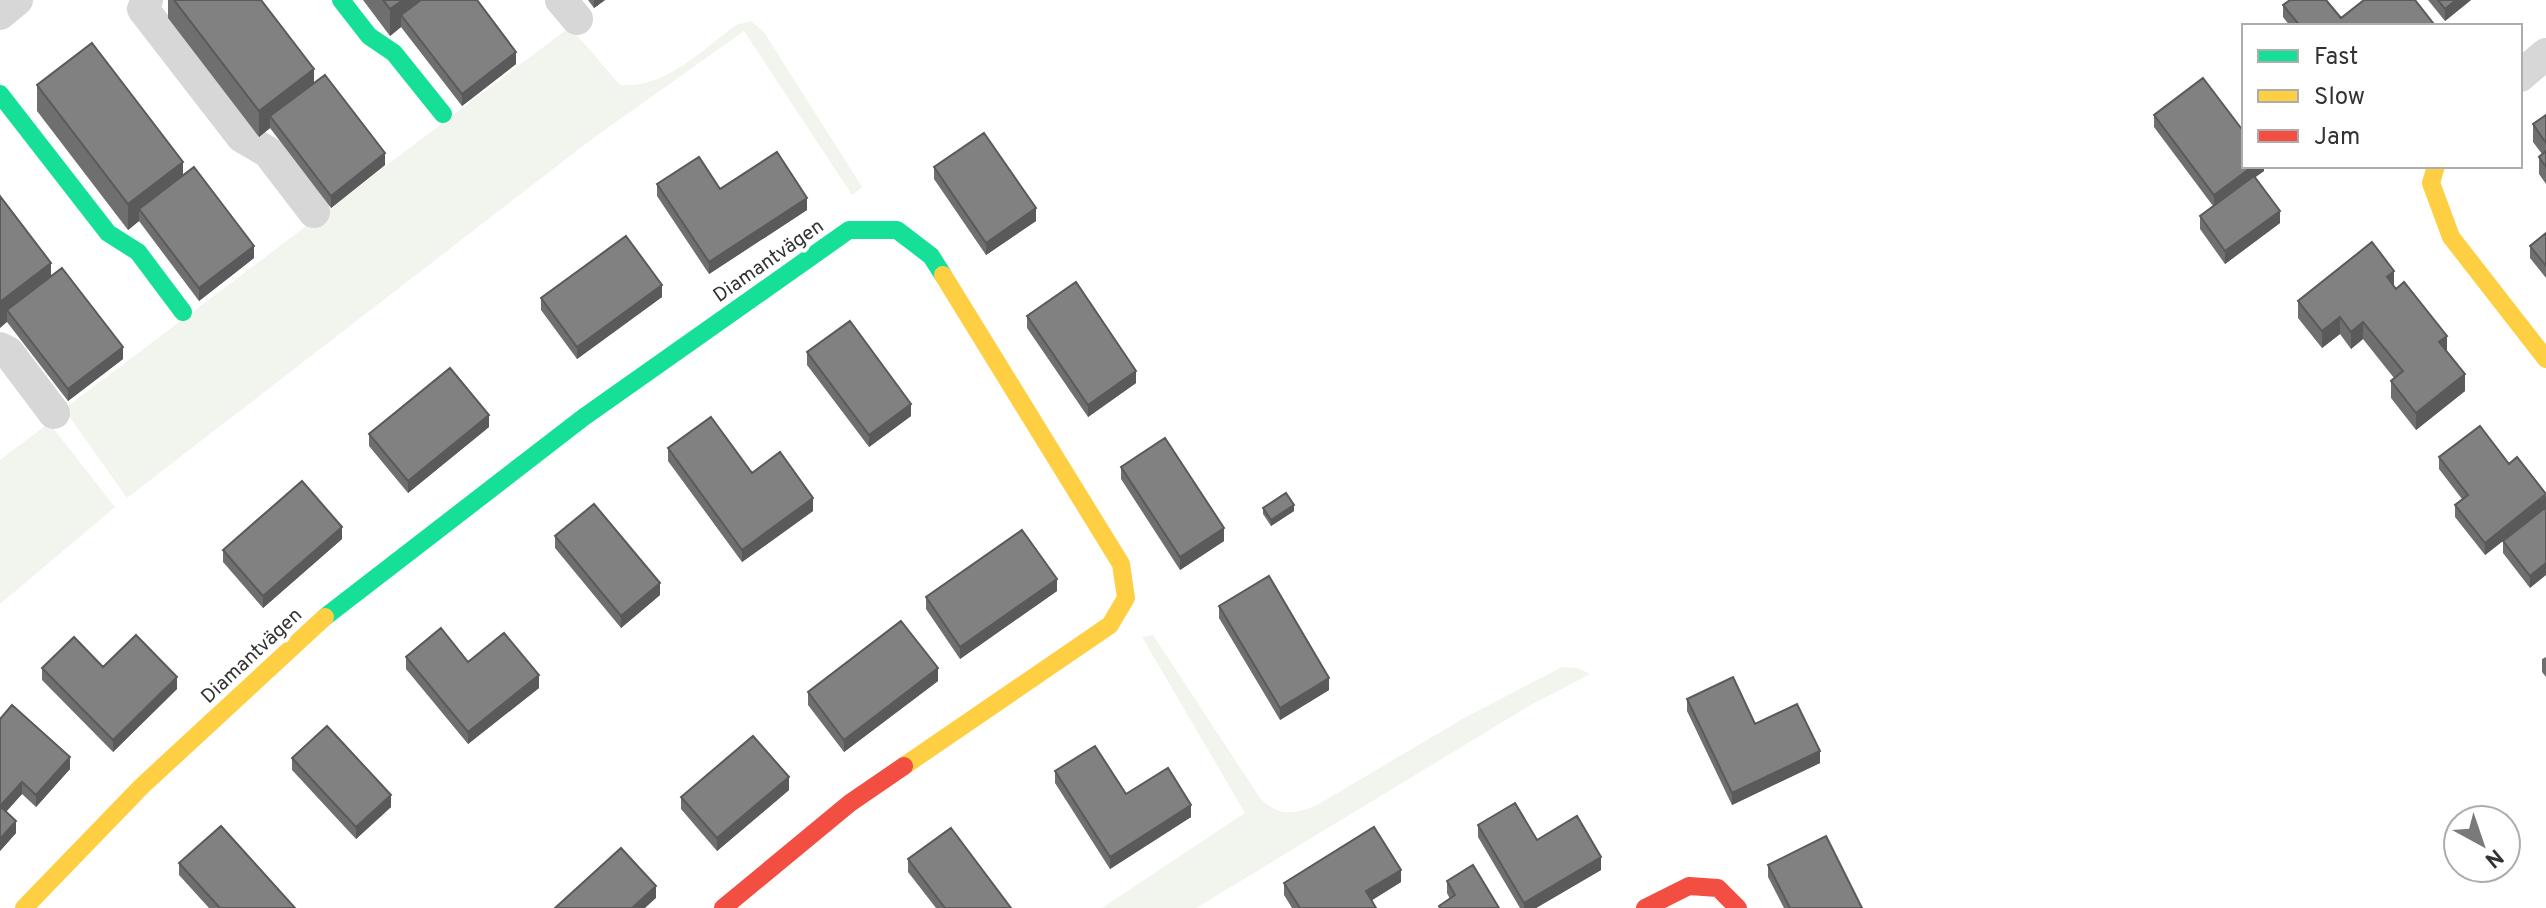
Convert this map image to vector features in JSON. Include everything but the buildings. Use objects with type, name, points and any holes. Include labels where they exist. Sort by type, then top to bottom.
[{"type":"street","points":[[0,14],[17,0]]},
{"type":"street","points":[[147,0],[143,9],[242,137],[268,152],[314,212]]},
{"type":"street","points":[[341,0],[369,36],[394,53],[443,114]]},
{"type":"street","points":[[2522,74],[2546,54]]},
{"type":"street","points":[[0,94],[108,233],[138,252],[183,312]]},
{"type":"street","points":[[2435,168],[2431,183],[2451,237],[2546,359]]},
{"type":"street","name":"Diamantvägen","points":[[24,908],[142,786],[329,613],[584,417],[849,230],[897,230],[931,256],[1121,564],[1126,598],[1110,625],[850,803],[723,908]]},
{"type":"street","points":[[0,348],[8,352],[54,413]]},
{"type":"street","points":[[1645,908],[1689,886],[1718,888],[1738,908]]},
{"type":"shaded area","points":[[751,21],[764,32],[862,187],[852,195],[744,31],[592,139],[127,498],[64,409],[570,27],[620,85],[637,85],[668,74],[736,25]]},
{"type":"shaded area","points":[[49,423],[115,507],[0,604],[0,460]]},
{"type":"shaded area","points":[[1153,635],[1260,798],[1274,809],[1287,812],[1317,805],[1466,717],[1562,667],[1578,668],[1590,674],[1529,706],[1196,908],[1102,908],[1245,813],[1142,637]]},
{"type":"traffic: fast","points":[[341,0],[369,36],[394,53],[443,114]]},
{"type":"traffic: fast","points":[[0,94],[108,233],[138,252],[183,312]]},
{"type":"traffic: fast","points":[[325,617],[584,417],[849,230],[897,230],[931,256],[943,275]]},
{"type":"traffic: slow","points":[[2435,168],[2431,183],[2451,237],[2546,359]]},
{"type":"traffic: slow","points":[[904,766],[1110,625],[1126,598],[1121,564],[943,275]]},
{"type":"traffic: slow","points":[[24,908],[142,786],[325,617]]},
{"type":"traffic: jam","points":[[723,908],[850,803],[904,766]]},
{"type":"traffic: jam","points":[[1645,908],[1689,886],[1718,888],[1738,908]]}]
